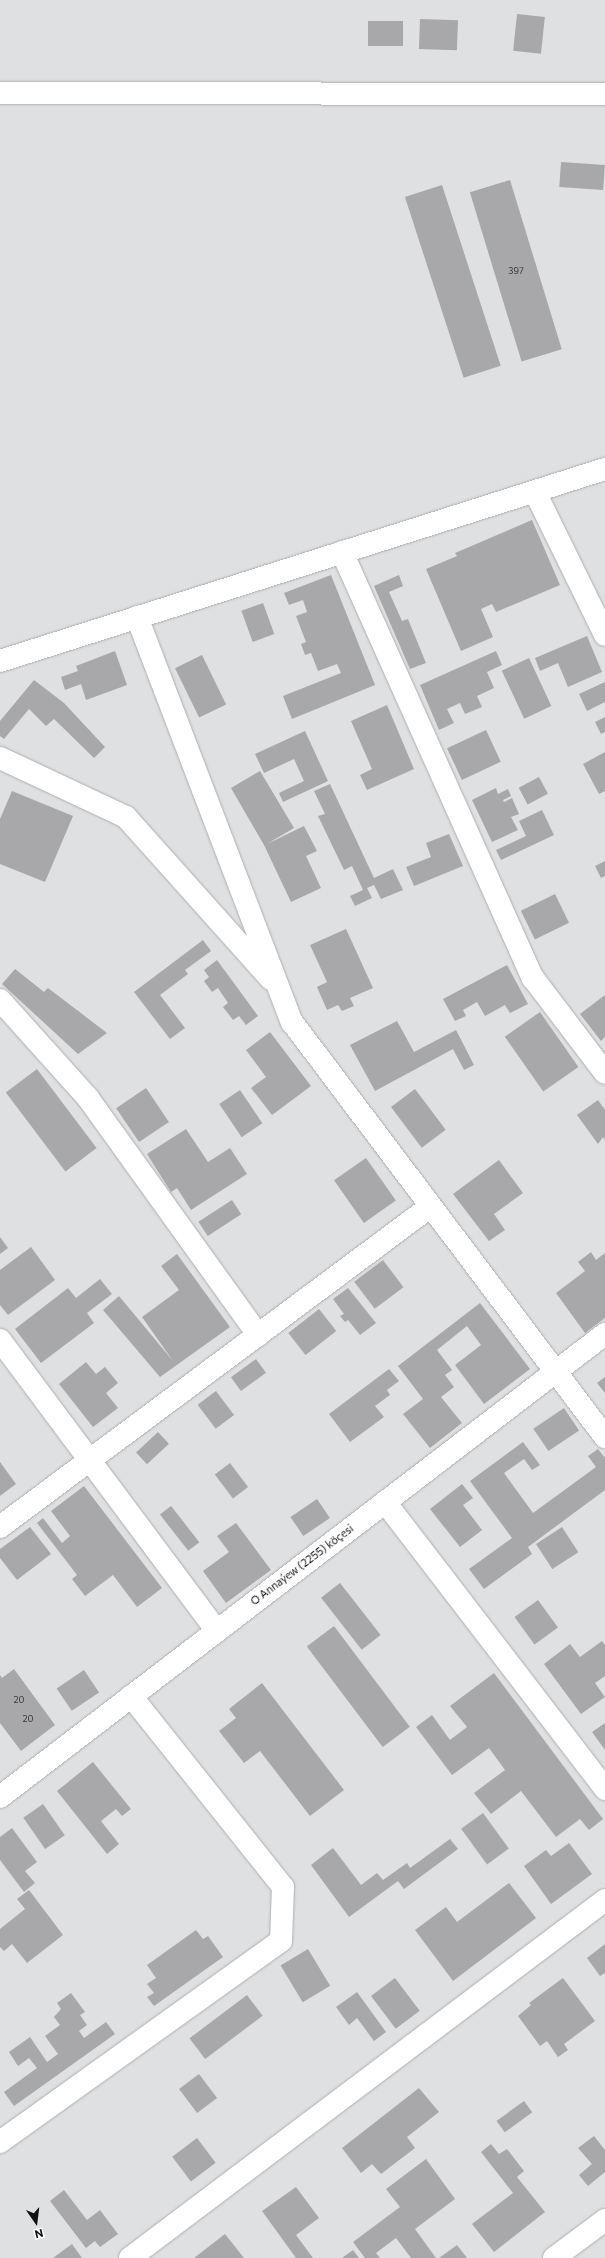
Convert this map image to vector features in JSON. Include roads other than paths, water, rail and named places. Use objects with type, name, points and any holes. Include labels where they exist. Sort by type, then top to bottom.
[{"type":"street","points":[[0,93],[605,94]]},
{"type":"street","points":[[0,661],[605,469]]},
{"type":"street","points":[[535,492],[605,635]]},
{"type":"street","points":[[342,552],[533,978],[605,1073]]},
{"type":"street","points":[[137,617],[292,1022],[605,1437]]},
{"type":"street","points":[[0,758],[126,817],[280,989]]},
{"type":"street","points":[[0,1000],[88,1098],[258,1335]]},
{"type":"street","points":[[0,1527],[431,1206]]},
{"type":"street","name":"O Annaýew (2255) köçesi","points":[[0,1797],[605,1334]]},
{"type":"street","points":[[0,1340],[216,1631]]},
{"type":"street","points":[[385,1502],[605,1789]]},
{"type":"street","points":[[0,2142],[281,1940],[282,1887],[132,1696]]},
{"type":"street","points":[[131,2258],[605,1900]]},
{"type":"street","points":[[554,2258],[605,2220]]}]
